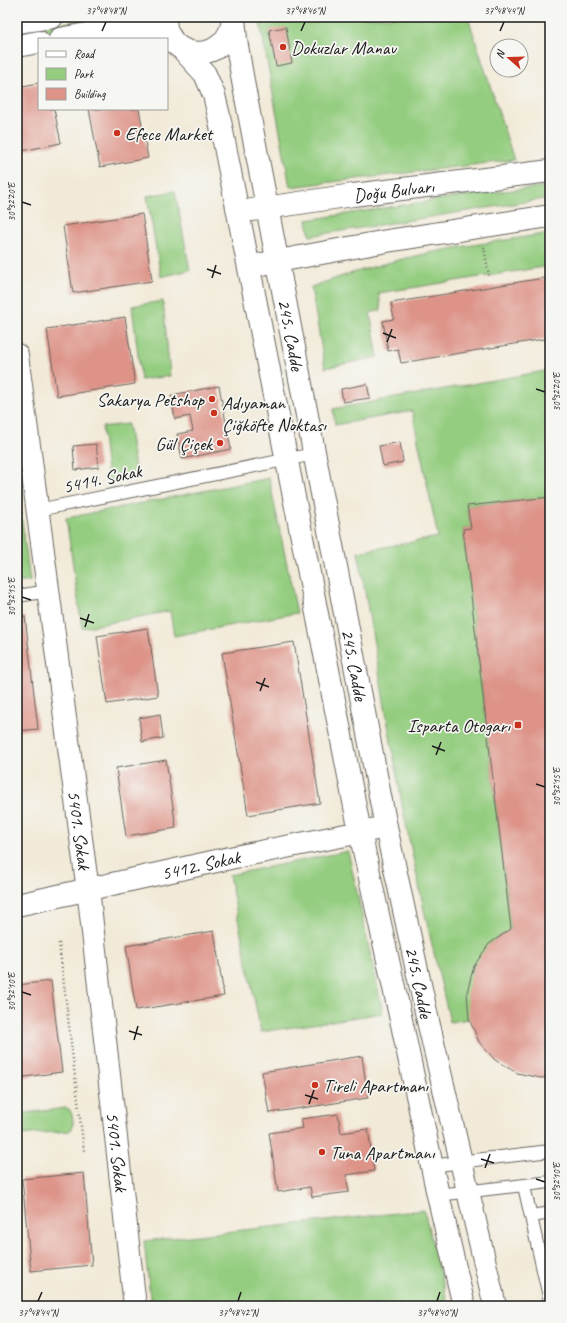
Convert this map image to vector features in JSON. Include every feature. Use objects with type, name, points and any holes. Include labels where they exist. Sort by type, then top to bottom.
[{"type":"street","points":[[17,22],[51,17]]},
{"type":"street","points":[[165,17],[164,24],[178,44]]},
{"type":"street","points":[[67,38],[132,29],[149,30],[160,33],[195,53],[207,53],[226,41],[231,31],[233,18]]},
{"type":"street","name":"245. Cadde","points":[[233,18],[238,57],[386,827],[428,1021],[495,1306]]},
{"type":"street","points":[[17,46],[38,42]]},
{"type":"street","name":"245. Cadde","points":[[178,44],[205,74],[214,95],[219,116],[360,832],[402,1021],[438,1195],[464,1306]]},
{"type":"street","name":"Doğu Bulvarı","points":[[238,212],[345,196],[550,171]]},
{"type":"street","points":[[249,267],[387,240],[550,216]]},
{"type":"street","name":"5401. Sokak","points":[[17,355],[21,414],[38,510],[88,889],[135,1306]]},
{"type":"street","name":"5412. Sokak","points":[[17,905],[386,827]]},
{"type":"lane","name":"5414. Sokak","points":[[38,510],[286,458],[314,454]]},
{"type":"lane","points":[[17,596],[49,590]]},
{"type":"lane","points":[[432,1166],[550,1151]]},
{"type":"lane","points":[[438,1195],[550,1182]]},
{"type":"lane","points":[[524,1186],[546,1261],[550,1301]]},
{"type":"lane","points":[[532,1216],[550,1213]]},
{"type":"path","points":[[483,244],[488,276]]},
{"type":"path","points":[[59,943],[84,1151]]},
{"type":"green space","points":[[107,17],[153,17],[153,21],[112,22],[17,36],[17,30]]},
{"type":"green space","points":[[259,17],[468,17],[514,160],[290,187]]},
{"type":"green space","points":[[550,186],[550,198],[310,236],[307,220],[468,195]]},
{"type":"green space","points":[[175,191],[190,270],[161,277],[147,196]]},
{"type":"green space","points":[[550,233],[550,266],[379,293],[381,310],[370,313],[378,357],[325,368],[311,287],[348,274],[428,253]]},
{"type":"green space","points":[[163,301],[170,376],[141,380],[132,306]]},
{"type":"green space","points":[[550,370],[550,497],[467,506],[471,528],[463,529],[511,929],[489,944],[469,1019],[450,1022],[403,810],[358,552],[438,537],[412,411],[335,425],[333,409]]},
{"type":"green space","points":[[128,424],[136,474],[108,480],[102,427]]},
{"type":"green space","points":[[269,478],[297,613],[174,636],[170,611],[82,628],[66,518]]},
{"type":"green space","points":[[17,484],[30,581],[17,583]]},
{"type":"green space","points":[[348,851],[383,1013],[261,1032],[229,875]]},
{"type":"green space","points":[[66,1108],[69,1109],[73,1119],[72,1129],[69,1131],[17,1135],[17,1114]]},
{"type":"green space","points":[[424,1210],[448,1306],[151,1306],[144,1241]]},
{"type":"building","points":[[286,27],[292,63],[276,66],[269,30]]},
{"type":"building","points":[[38,83],[38,110],[54,110],[61,143],[17,152],[17,87]]},
{"type":"building","points":[[89,110],[139,110],[148,158],[100,167]]},
{"type":"building","points":[[142,214],[152,281],[73,293],[63,226]]},
{"type":"building","points":[[550,277],[550,338],[401,363],[398,349],[388,351],[383,321],[394,319],[391,303]]},
{"type":"building","points":[[125,317],[135,384],[57,396],[47,329]]},
{"type":"building","points":[[367,384],[370,398],[343,402],[341,389]]},
{"type":"building","points":[[219,386],[231,449],[182,459],[177,434],[193,431],[190,416],[175,419],[171,395]]},
{"type":"building","points":[[400,442],[403,462],[383,466],[379,446]]},
{"type":"building","points":[[96,444],[99,467],[75,470],[73,446]]},
{"type":"building","name":"Isparta Otogarı","points":[[550,497],[550,1077],[541,1078],[517,1073],[495,1060],[479,1042],[469,1019],[467,992],[474,966],[489,944],[511,929],[463,529],[471,528],[467,506]]},
{"type":"building","points":[[25,616],[38,729],[17,731],[17,617]]},
{"type":"building","points":[[148,628],[158,696],[107,704],[97,636]]},
{"type":"building","points":[[294,642],[320,803],[248,815],[222,653]]},
{"type":"building","points":[[160,714],[163,738],[142,742],[139,718]]},
{"type":"building","points":[[166,760],[176,828],[126,836],[116,768]]},
{"type":"building","points":[[214,931],[224,996],[136,1010],[126,946]]},
{"type":"building","points":[[51,981],[62,1072],[17,1078],[17,985]]},
{"type":"building","name":"Tireli Apartmanı","points":[[362,1056],[368,1098],[269,1113],[262,1072]]},
{"type":"building","name":"Tuna Apartmanı","points":[[338,1114],[341,1133],[368,1129],[374,1171],[346,1175],[349,1192],[312,1197],[310,1187],[278,1192],[269,1133],[303,1128],[301,1119]]},
{"type":"building","points":[[84,1173],[92,1265],[31,1271],[22,1179]]},
{"type":"place","name":"Dokuzlar Manav","points":[[283,47]]},
{"type":"place","name":"Efece Market","points":[[117,133]]},
{"type":"place","name":"Sakarya Petshop","points":[[212,399]]},
{"type":"place","name":"Adıyaman Çiğköfte Noktası","points":[[214,413]]},
{"type":"place","name":"Gül Çiçek","points":[[220,443]]},
{"type":"place","name":"Isparta Otogarı","points":[[518,725]]},
{"type":"place","name":"Tireli Apartmanı","points":[[315,1085]]},
{"type":"place","name":"Tuna Apartmanı","points":[[322,1152]]}]
